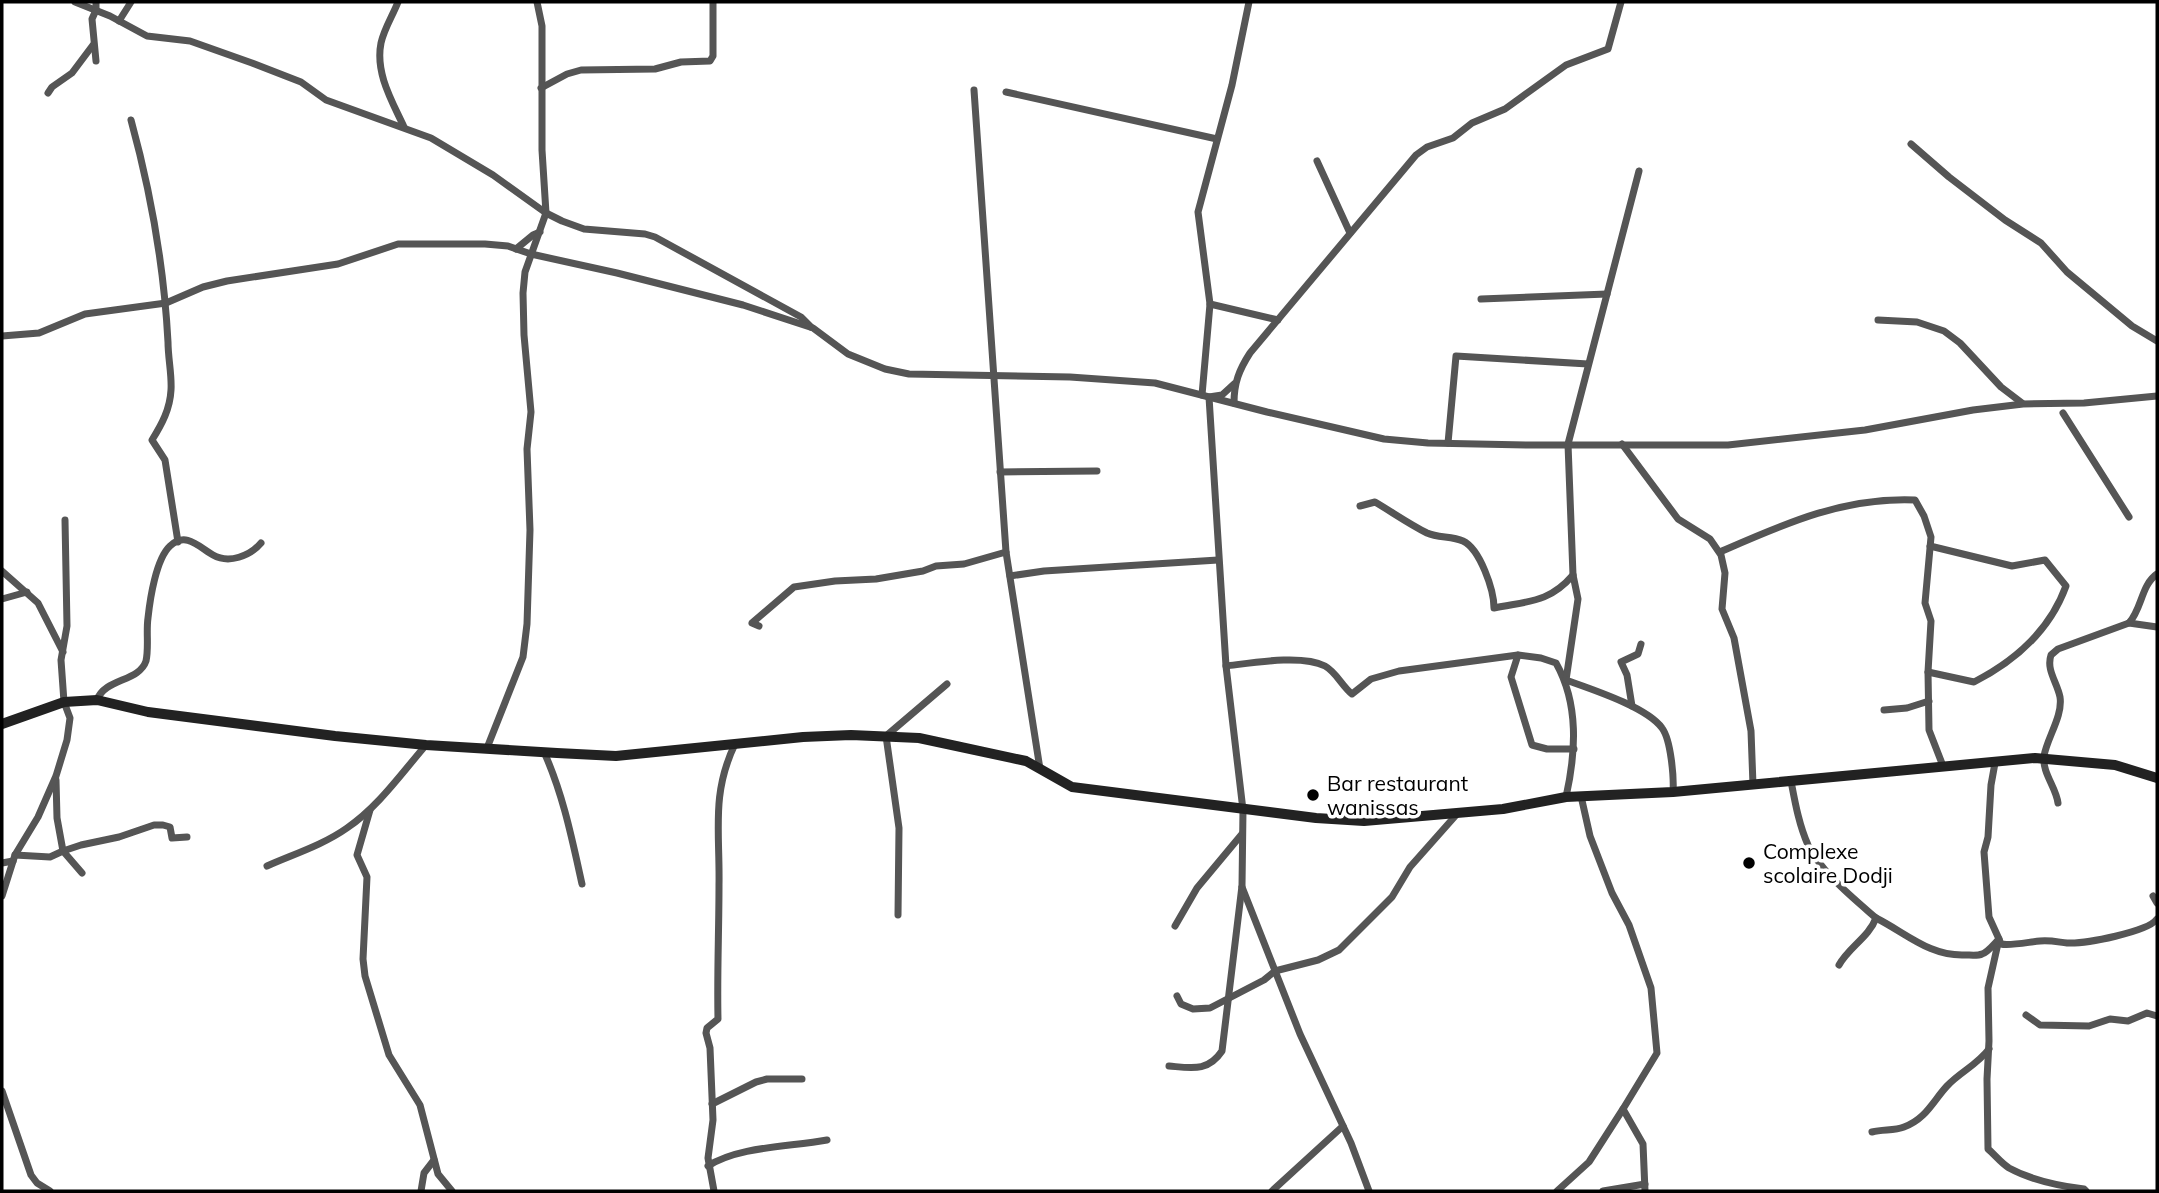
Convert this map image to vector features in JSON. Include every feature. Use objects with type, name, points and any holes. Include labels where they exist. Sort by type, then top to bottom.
[{"type":"main road","points":[[2,724],[64,702],[97,700],[148,712],[426,746],[616,756],[803,737],[886,736],[944,742],[1026,761],[1072,787],[1243,810],[1364,821],[1503,809],[1566,797],[1673,792],[2044,759],[2115,765],[2157,778]]},
{"type":"street","points":[[75,2],[96,6],[147,36],[191,41],[252,63],[301,82],[326,100],[431,138],[493,175],[546,214],[584,229],[655,237],[801,317],[848,354],[885,369],[909,374],[1070,377],[1155,383],[1384,439],[1448,443],[1728,445],[1828,435],[2023,404],[2084,404],[2157,396]]},
{"type":"street","points":[[119,21],[131,2]]},
{"type":"street","points":[[398,2],[381,42],[380,65],[386,88],[404,128]]},
{"type":"street","points":[[487,748],[523,657],[527,624],[530,530],[527,449],[531,412],[523,293],[525,272],[546,214],[542,150],[542,26],[537,2]]},
{"type":"street","points":[[541,88],[581,70],[655,69],[681,62],[710,61],[713,56],[713,2]]},
{"type":"street","points":[[1169,1066],[1197,1069],[1212,1064],[1223,1046],[1242,886],[1243,810],[1226,666],[1206,396],[1210,304],[1198,212],[1232,85],[1249,2]]},
{"type":"street","points":[[1234,404],[1234,384],[1250,353],[1408,162],[1426,147],[1454,138],[1472,123],[1505,108],[1566,65],[1608,49],[1621,2]]},
{"type":"street","points":[[96,6],[92,19],[96,61]]},
{"type":"street","points":[[48,93],[72,73],[93,45]]},
{"type":"street","points":[[974,90],[1006,552],[1040,769]]},
{"type":"street","points":[[1006,92],[1217,139]]},
{"type":"street","points":[[131,120],[160,251],[172,390],[165,419],[152,440],[165,460],[178,542]]},
{"type":"street","points":[[1911,144],[2005,220],[2041,243],[2067,272],[2132,326],[2157,341]]},
{"type":"street","points":[[1317,161],[1350,233]]},
{"type":"street","points":[[1566,797],[1574,749],[1573,718],[1566,680],[1578,599],[1573,575],[1569,444],[1639,171]]},
{"type":"street","points":[[516,249],[540,232]]},
{"type":"street","points":[[2,336],[39,333],[85,314],[166,303],[203,287],[227,281],[338,264],[398,244],[485,244],[516,249],[743,305],[813,328]]},
{"type":"street","points":[[1480,299],[1607,294]]},
{"type":"street","points":[[1210,304],[1278,320]]},
{"type":"street","points":[[1878,320],[1917,322],[1933,325],[1944,331],[1960,343],[2001,387],[2023,404]]},
{"type":"street","points":[[1448,443],[1456,356],[1588,364]]},
{"type":"street","points":[[1206,396],[1222,395],[1234,384]]},
{"type":"street","points":[[2063,413],[2129,517]]},
{"type":"street","points":[[1622,444],[1678,519],[1710,539],[1720,552],[1725,573],[1722,610],[1734,638],[1751,732],[1753,785]]},
{"type":"street","points":[[1000,472],[1097,471]]},
{"type":"street","points":[[1720,552],[1783,527],[1796,519],[1878,499],[1915,500],[1931,537],[1925,603],[1931,621],[1929,730],[1943,766]]},
{"type":"street","points":[[1360,506],[1375,502],[1430,534],[1457,539],[1469,545],[1477,554],[1488,580],[1494,608],[1545,598],[1573,575]]},
{"type":"street","points":[[2,896],[4,877],[38,817],[56,776],[67,740],[70,718],[64,702],[61,660],[67,626],[65,520]]},
{"type":"street","points":[[97,700],[105,688],[141,669],[146,660],[148,616],[156,575],[162,557],[171,545],[191,540],[222,558],[247,555],[254,552],[261,543]]},
{"type":"street","points":[[1928,672],[1974,682],[1993,673],[2040,632],[2059,605],[2066,586],[2045,560],[2012,566],[1930,546]]},
{"type":"street","points":[[759,626],[751,623],[794,587],[876,579],[923,571],[936,566],[964,564],[1006,552]]},
{"type":"street","points":[[1010,576],[1044,571],[1218,560]]},
{"type":"street","points":[[2,571],[38,603],[63,652]]},
{"type":"street","points":[[2129,623],[2149,582],[2157,574]]},
{"type":"street","points":[[2,599],[27,592]]},
{"type":"street","points":[[2058,803],[2056,791],[2046,774],[2044,759],[2060,702],[2050,670],[2051,654],[2129,623],[2157,627]]},
{"type":"street","points":[[1632,706],[1627,676],[1620,662],[1638,654],[1640,644]]},
{"type":"street","points":[[1226,666],[1295,661],[1320,664],[1327,667],[1352,694],[1371,679],[1399,671],[1518,655],[1541,658],[1556,663],[1566,680],[1632,706],[1663,729],[1674,774],[1673,792]]},
{"type":"street","points":[[1518,655],[1511,677],[1532,745],[1547,749],[1574,749]]},
{"type":"street","points":[[898,915],[899,828],[886,736],[947,684]]},
{"type":"street","points":[[1884,710],[1906,708],[1929,701]]},
{"type":"street","points":[[714,1191],[708,1166],[712,1104],[710,1048],[706,1033],[707,1028],[718,1019],[718,802],[727,761],[735,744]]},
{"type":"street","points":[[267,866],[346,829],[370,810],[426,746]]},
{"type":"street","points":[[544,752],[559,789],[583,884]]},
{"type":"street","points":[[1995,763],[1984,872],[1989,917],[2001,944],[2009,946],[2017,942],[2046,941],[2068,943],[2119,935],[2146,928],[2157,922]]},
{"type":"street","points":[[56,776],[57,818],[63,851],[82,873]]},
{"type":"street","points":[[1791,781],[1803,831],[1814,855],[1843,889],[1876,918],[1900,930],[1914,942],[1948,955],[1983,954],[1999,939]]},
{"type":"street","points":[[1557,1191],[1589,1162],[1657,1053],[1651,988],[1629,925],[1612,893],[1590,836],[1581,796]]},
{"type":"street","points":[[370,810],[357,855],[368,877],[363,959],[365,976],[389,1055],[420,1105],[438,1174],[452,1191]]},
{"type":"street","points":[[1177,996],[1183,1005],[1210,1008],[1264,980],[1275,971],[1318,960],[1344,946],[1392,897],[1410,867],[1459,813]]},
{"type":"street","points":[[50,857],[76,846],[163,824],[170,827],[172,838],[187,837]]},
{"type":"street","points":[[60,832],[66,841],[76,846]]},
{"type":"street","points":[[1175,926],[1197,888],[1242,833]]},
{"type":"street","points":[[2,863],[14,858],[50,857],[74,865]]},
{"type":"street","points":[[1242,886],[1300,1034],[1343,1126],[1369,1191]]},
{"type":"street","points":[[1839,965],[1846,952],[1872,927],[1876,918]]},
{"type":"street","points":[[1999,939],[1988,988],[1988,1149],[2007,1167],[2028,1176],[2086,1191]]},
{"type":"street","points":[[2026,1015],[2040,1025],[2054,1026],[2089,1026],[2110,1018],[2128,1021],[2147,1013],[2157,1016]]},
{"type":"street","points":[[1872,1132],[1904,1127],[1921,1117],[1935,1104],[1948,1085],[1982,1059],[1989,1049]]},
{"type":"street","points":[[712,1104],[756,1082],[767,1079],[802,1079]]},
{"type":"street","points":[[2,1091],[35,1187],[50,1191]]},
{"type":"street","points":[[1602,1191],[1645,1188],[1643,1144],[1623,1109]]},
{"type":"street","points":[[1272,1191],[1343,1126]]},
{"type":"street","points":[[708,1166],[735,1153],[827,1140]]},
{"type":"street","points":[[421,1191],[424,1173],[434,1160]]},
{"type":"place","name":"Bar restaurant wanissas","points":[[1313,795]]},
{"type":"place","name":"Complexe scolaire Dodji","points":[[1749,863]]}]
